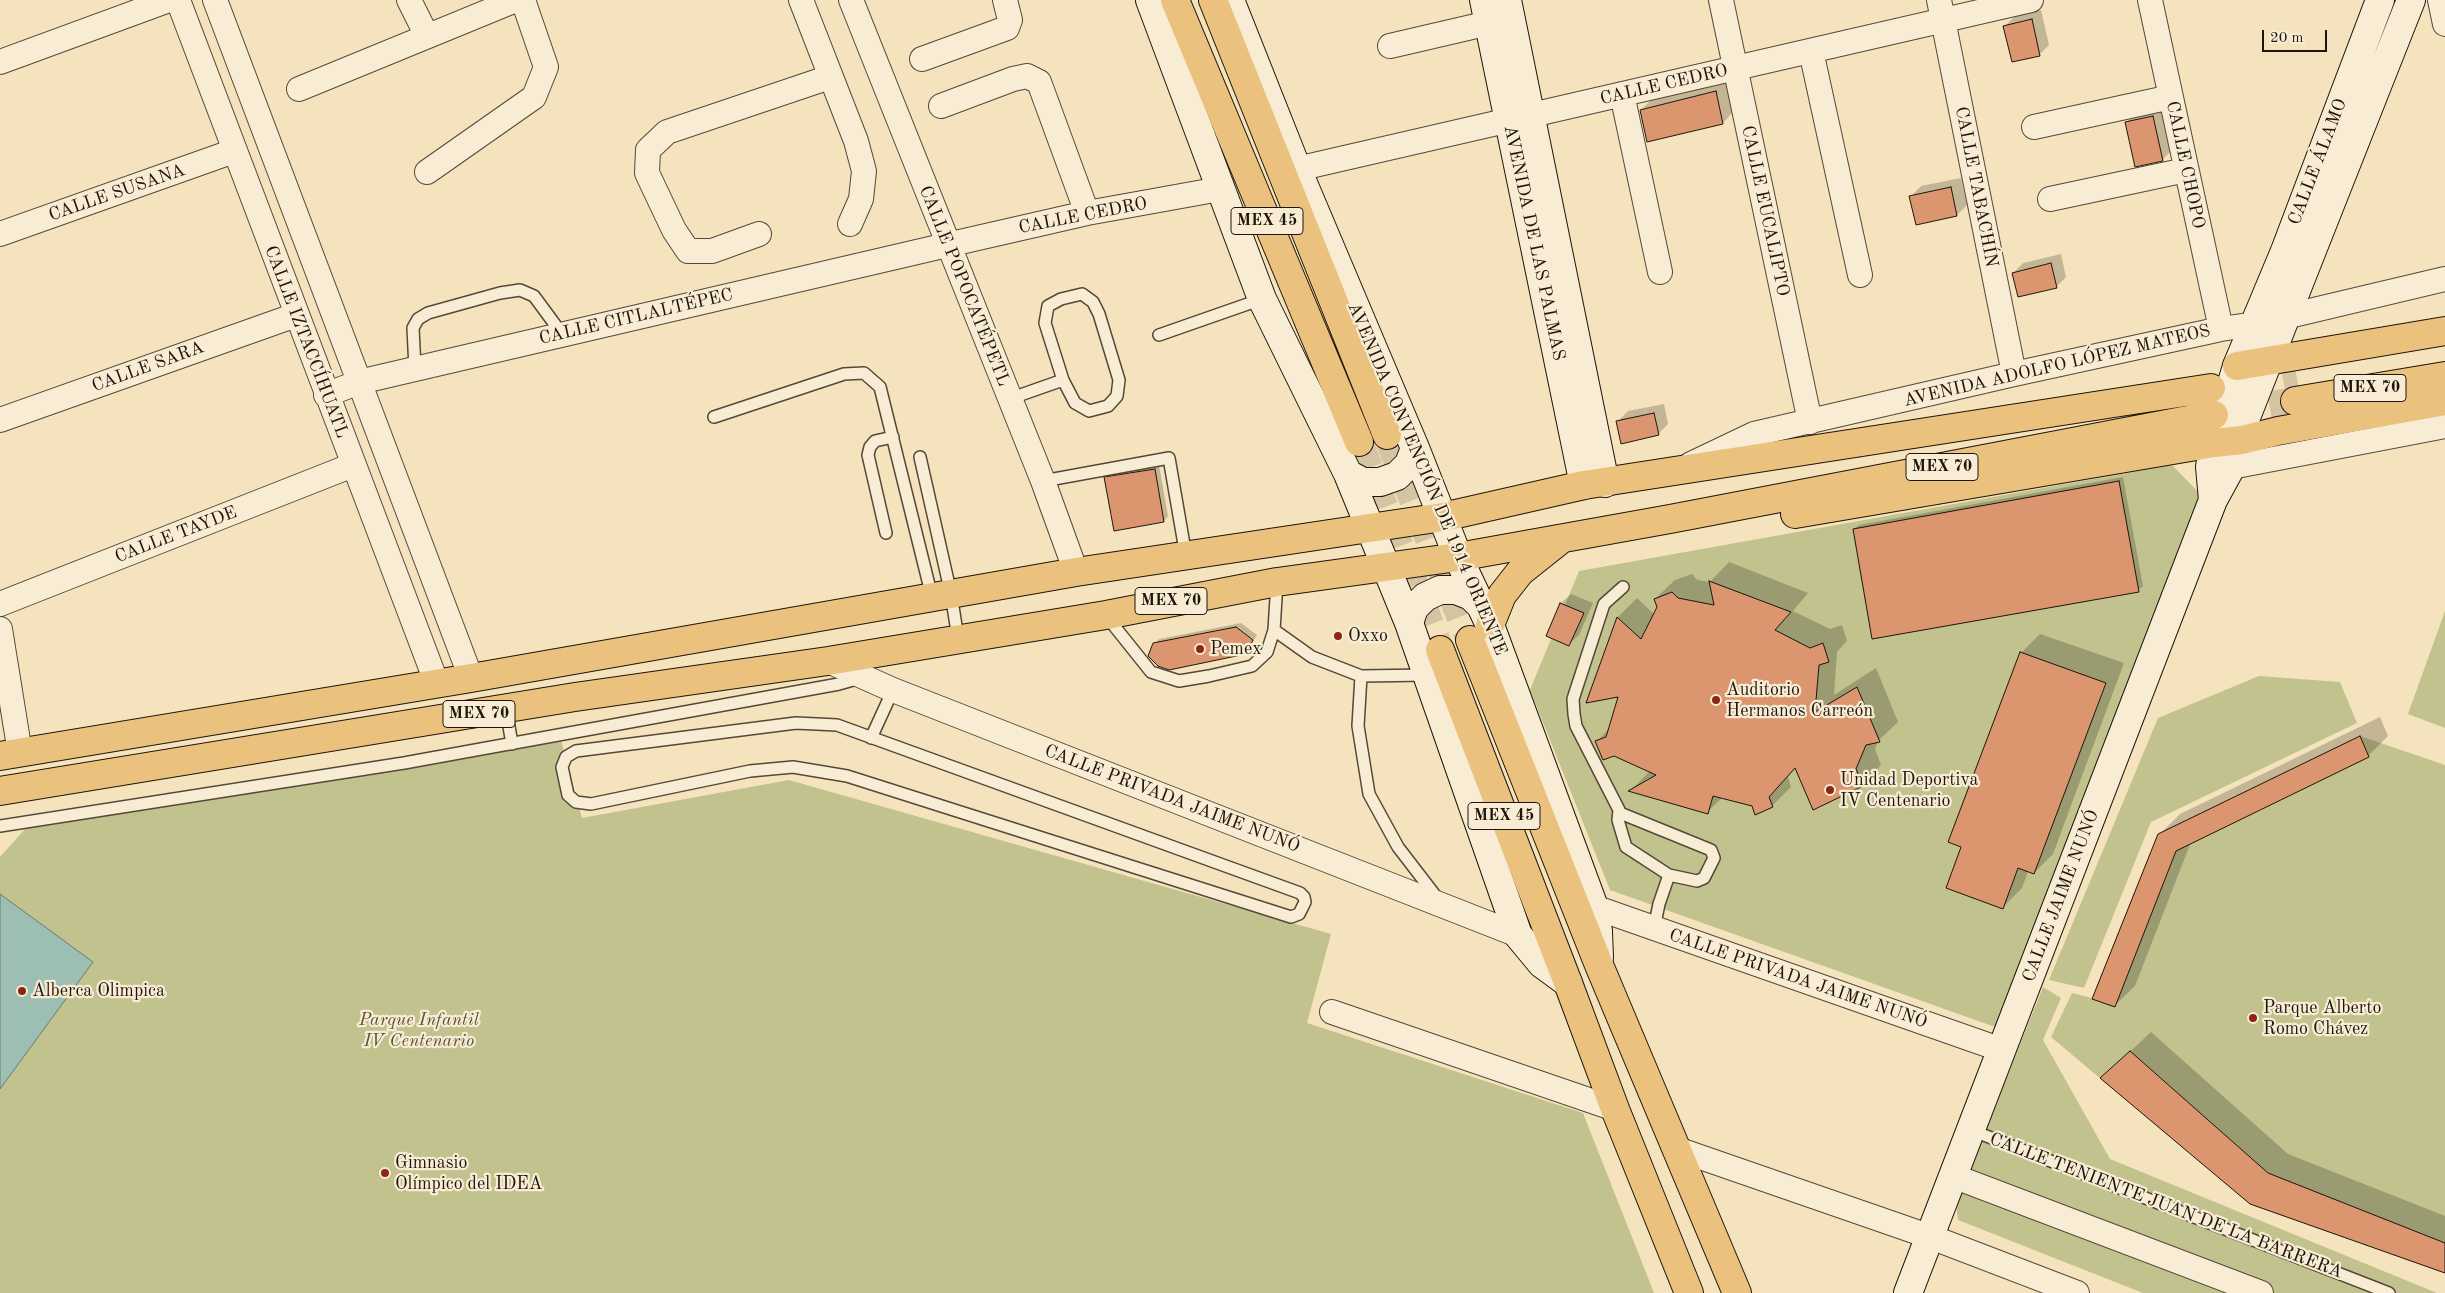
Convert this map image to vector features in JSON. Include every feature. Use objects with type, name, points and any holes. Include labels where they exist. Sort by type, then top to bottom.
[{"type":"main road","name":"MEX 45","points":[[1175,0],[1359,442]]},
{"type":"main road","name":"AVENIDA CONVENCIÓN DE 1914 ORIENTE","points":[[1213,0],[1387,435]]},
{"type":"main road","points":[[2236,366],[2445,331]]},
{"type":"main road","name":"MEX 70","points":[[2296,373],[2445,346]]},
{"type":"main road","name":"MEX 70","points":[[2295,401],[2445,376]]},
{"type":"main road","points":[[1670,519],[1697,526],[1727,526],[2223,454],[2445,401]]},
{"type":"main road","name":"MEX 70","points":[[0,791],[575,697],[828,662],[958,638],[1106,615],[1277,582],[1562,539],[1670,519],[2213,402],[1675,471],[1594,484],[1443,516],[1076,572],[471,678],[10,755]]},
{"type":"main road","points":[[1481,624],[1520,572],[1562,539]]},
{"type":"main road","name":"AVENIDA CONVENCIÓN DE 1914 ORIENTE","points":[[1481,624],[1599,965],[1737,1293]]},
{"type":"main road","name":"MEX 45","points":[[1440,650],[1615,1109],[1689,1293]]},
{"type":"street","points":[[0,62],[169,0]]},
{"type":"street","name":"CALLE IZTACCÍHUATL","points":[[178,0],[436,684]]},
{"type":"street","name":"CALLE IZTACCÍHUATL","points":[[214,0],[471,678]]},
{"type":"street","points":[[409,0],[427,36]]},
{"type":"street","points":[[299,89],[516,0]]},
{"type":"street","points":[[427,172],[534,97],[546,67],[523,0]]},
{"type":"street","points":[[801,0],[856,141],[864,171],[862,199],[850,224]]},
{"type":"street","name":"CALLE POPOCATÉPETL","points":[[851,0],[947,245],[1043,481],[1076,572]]},
{"type":"street","points":[[922,59],[1007,28],[1010,20],[1005,0]]},
{"type":"street","points":[[1150,0],[1262,299],[1348,474],[1408,623],[1518,935],[1542,964],[1568,983]]},
{"type":"street","name":"AVENIDA CONVENCIÓN DE 1914 ORIENTE","points":[[1230,0],[1297,169],[1443,516],[1481,624],[1594,907],[1598,931],[1599,965]]},
{"type":"street","name":"AVENIDA DE LAS PALMAS","points":[[1507,0],[1520,118],[1594,484]]},
{"type":"street","name":"CALLE EUCALIPTO","points":[[1721,0],[1810,422]]},
{"type":"street","name":"CALLE CEDRO","points":[[1297,169],[1811,51],[1941,10],[2031,0]]},
{"type":"street","name":"CALLE CHOPO","points":[[2150,0],[2221,329]]},
{"type":"street","name":"CALLE ÁLAMO","points":[[2236,366],[2255,324],[2380,0]]},
{"type":"street","name":"CALLE ÁLAMO","points":[[2270,360],[2411,0]]},
{"type":"street","points":[[2440,0],[2445,24]]},
{"type":"street","name":"CALLE TABACHÍN","points":[[1941,10],[2014,374]]},
{"type":"street","points":[[1390,46],[1486,12]]},
{"type":"street","name":"AVENIDA DE LAS PALMAS","points":[[1486,12],[1520,118]]},
{"type":"street","points":[[1811,51],[1860,275]]},
{"type":"street","points":[[941,106],[1013,79],[1027,76],[1039,82],[1087,214]]},
{"type":"street","points":[[759,234],[712,252],[688,251],[674,230],[647,173],[648,150],[667,132],[830,77]]},
{"type":"street","points":[[1622,94],[1660,272]]},
{"type":"street","points":[[2034,127],[2171,97]]},
{"type":"street","name":"CALLE SUSANA","points":[[0,234],[234,151]]},
{"type":"street","points":[[2050,199],[2186,170]]},
{"type":"street","name":"CALLE CEDRO","points":[[947,245],[1087,214],[1220,189]]},
{"type":"street","name":"CALLE CITLALTÉPEC","points":[[326,395],[359,382],[947,245]]},
{"type":"street","name":"AVENIDA ADOLFO LÓPEZ MATEOS","points":[[1675,471],[1754,434],[2014,374],[2221,329],[2288,317],[2445,279]]},
{"type":"street","name":"CALLE SARA","points":[[0,420],[296,315]]},
{"type":"street","name":"CALLE JAIME NUNÓ","points":[[2223,454],[2270,360]]},
{"type":"street","name":"CALLE JAIME NUNÓ","points":[[1908,1293],[2213,500],[2223,454],[2236,366]]},
{"type":"street","points":[[2223,454],[2445,426]]},
{"type":"street","points":[[1348,474],[1363,482],[1380,482],[1397,476],[1409,464],[1415,448]]},
{"type":"street","name":"CALLE TAYDE","points":[[0,604],[353,466]]},
{"type":"street","points":[[1408,623],[1414,608],[1425,597],[1440,590],[1456,590],[1471,596],[1481,624]]},
{"type":"street","points":[[0,629],[10,755]]},
{"type":"street","name":"CALLE PRIVADA JAIME NUNÓ","points":[[828,662],[893,690],[1518,935]]},
{"type":"street","name":"CALLE PRIVADA JAIME NUNÓ","points":[[1594,907],[2002,1050]]},
{"type":"street","points":[[1332,1012],[1615,1109]]},
{"type":"street","points":[[1677,1149],[1931,1237],[2077,1293]]},
{"type":"street","points":[[1953,1176],[2261,1293]]},
{"type":"lane","points":[[414,369],[413,328],[418,319],[428,313],[500,293],[520,290],[534,296],[562,334]]},
{"type":"lane","points":[[1082,294],[1093,302],[1099,314],[1119,380],[1117,396],[1108,406],[1089,411],[1075,403],[1063,380],[1045,323],[1048,306],[1062,299],[1082,294]]},
{"type":"lane","points":[[1159,335],[1262,299]]},
{"type":"lane","points":[[714,417],[844,374],[864,373],[880,387],[893,438],[941,596],[958,638]]},
{"type":"lane","points":[[1009,398],[1063,380]]},
{"type":"lane","points":[[886,533],[868,455],[870,447],[875,441],[893,438]]},
{"type":"lane","points":[[920,457],[941,596]]},
{"type":"lane","points":[[1043,481],[1168,458],[1186,556]]},
{"type":"lane","points":[[1106,615],[1152,672],[1179,681],[1252,666],[1267,652],[1274,630],[1277,582]]},
{"type":"lane","points":[[1620,812],[1618,820],[1626,847],[1669,875],[1697,880],[1704,878],[1714,858],[1711,850],[1620,812],[1576,726],[1573,699],[1604,604],[1623,587]]},
{"type":"lane","points":[[1274,630],[1312,657],[1361,676],[1427,675]]},
{"type":"lane","points":[[1361,676],[1358,726],[1369,794],[1398,847],[1443,905]]},
{"type":"lane","points":[[0,826],[404,763],[839,684],[863,677]]},
{"type":"lane","points":[[871,738],[893,690]]},
{"type":"lane","points":[[506,709],[512,744]]},
{"type":"lane","points":[[796,723],[837,725],[871,738],[1300,893],[1304,897],[1305,902],[1299,914],[1291,917],[846,776],[793,767],[750,771],[591,804],[576,802],[568,795],[562,767],[566,757],[576,751],[796,723]]},
{"type":"lane","points":[[1654,928],[1658,904],[1669,875]]},
{"type":"lane","name":"CALLE TENIENTE JUAN DE LA BARRERA","points":[[1970,1130],[2389,1293]]},
{"type":"green space","name":"Unidad Deportiva IV Centenario","points":[[2172,465],[2201,495],[1998,1028],[1610,890],[1530,690],[1579,571]]},
{"type":"green space","points":[[2445,611],[2445,728],[2408,714]]},
{"type":"green space","points":[[2259,676],[2340,682],[2357,723],[2151,822],[2084,988],[2049,980],[2158,718]]},
{"type":"green space","name":"Parque Alberto Romo Chávez","points":[[2360,736],[2445,765],[2445,1273],[2250,1204],[2051,1037],[2072,993],[2092,998],[2158,834]]},
{"type":"green space","name":"Parque Infantil IV Centenario","points":[[561,740],[582,818],[789,780],[1331,934],[1307,1023],[1583,1113],[1654,1293],[0,1293],[0,857],[25,829]]},
{"type":"green space","points":[[2043,987],[2061,998],[2043,1040],[2110,1159],[2437,1293],[2143,1293],[1958,1220],[1956,1204]]},
{"type":"water","points":[[0,894],[93,962],[0,1089]]},
{"type":"building","points":[[2032,19],[2040,56],[2012,62],[2003,26]]},
{"type":"building","points":[[1716,91],[1723,124],[1647,142],[1640,110]]},
{"type":"building","points":[[2153,116],[2163,161],[2135,167],[2125,122]]},
{"type":"building","points":[[1951,187],[1957,216],[1916,225],[1909,196]]},
{"type":"building","points":[[2051,263],[2057,288],[2018,297],[2012,273]]},
{"type":"building","points":[[1654,413],[1659,435],[1621,444],[1616,421]]},
{"type":"building","points":[[1155,469],[1164,522],[1114,531],[1104,477]]},
{"type":"building","points":[[2119,481],[2139,592],[1872,639],[1853,529]]},
{"type":"building","name":"Auditorio Hermanos Carreón","points":[[1709,581],[1791,612],[1775,630],[1810,648],[1823,643],[1829,662],[1819,665],[1815,712],[1857,687],[1880,742],[1866,745],[1856,769],[1863,786],[1813,810],[1795,768],[1769,797],[1773,807],[1755,815],[1752,806],[1713,796],[1708,814],[1628,791],[1656,775],[1614,756],[1603,760],[1595,741],[1606,737],[1618,697],[1586,703],[1617,617],[1641,639],[1657,607],[1654,599],[1672,592],[1678,598],[1714,605]]},
{"type":"building","points":[[1560,603],[1584,613],[1569,646],[1546,636]]},
{"type":"building","name":"Pemex","points":[[1236,627],[1253,640],[1246,654],[1169,670],[1158,666],[1148,656],[1153,643]]},
{"type":"building","points":[[2020,652],[2106,683],[2034,874],[2018,868],[2003,909],[1946,888],[1961,847],[1948,842]]},
{"type":"building","points":[[2360,736],[2369,757],[2176,851],[2115,1007],[2092,999],[2158,834]]},
{"type":"building","points":[[2130,1051],[2268,1173],[2445,1243],[2445,1273],[2250,1204],[2100,1078]]},
{"type":"tunnel","points":[[2241,383],[2296,373]]},
{"type":"tunnel","points":[[2228,412],[2295,401]]},
{"type":"tunnel","points":[[1387,435],[1470,640]]},
{"type":"tunnel","points":[[1359,442],[1440,650]]},
{"type":"place","name":"Oxxo","points":[[1338,636]]},
{"type":"place","name":"Pemex","points":[[1200,649]]},
{"type":"place","name":"Auditorio Hermanos Carreón","points":[[1716,700]]},
{"type":"place","name":"Unidad Deportiva IV Centenario","points":[[1830,790]]},
{"type":"place","name":"Alberca Olimpica","points":[[22,991]]},
{"type":"place","name":"Parque Alberto Romo Chávez","points":[[2253,1018]]},
{"type":"place","name":"Gimnasio Olímpico del IDEA","points":[[385,1173]]}]
